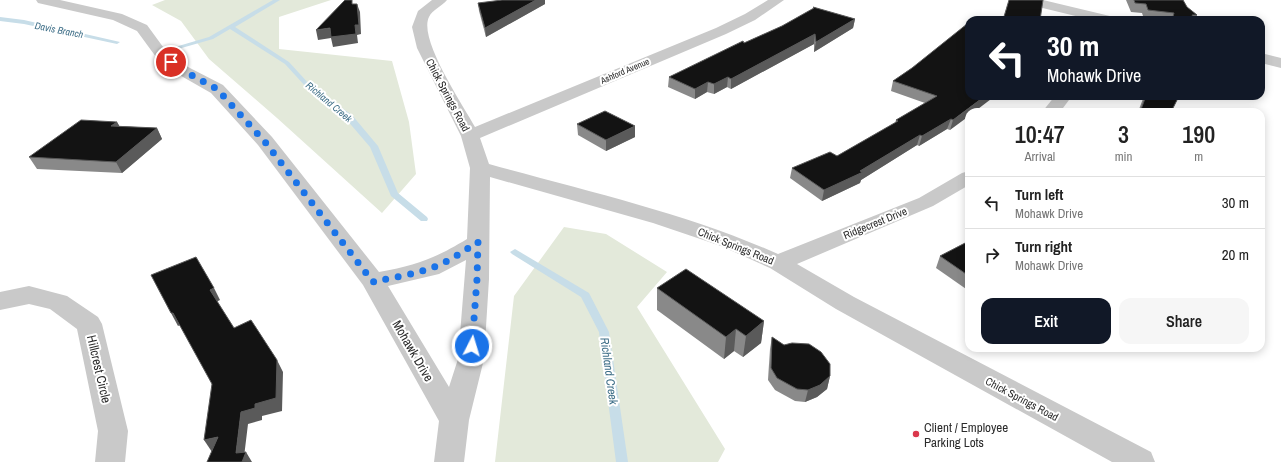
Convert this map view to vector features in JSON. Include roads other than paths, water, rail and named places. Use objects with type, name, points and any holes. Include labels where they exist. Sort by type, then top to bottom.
[{"type":"street","name":"Mohawk Drive","points":[[43,0],[117,17],[142,28],[161,54],[182,70],[217,89],[265,142],[373,282],[454,420]]},
{"type":"street","name":"Chick Springs Road","points":[[440,0],[423,14],[419,27],[424,48],[470,136],[480,168],[661,218],[729,241],[778,263],[845,303],[1140,462]]},
{"type":"street","name":"Ashford Avenue","points":[[470,136],[721,31],[750,17],[777,0]]},
{"type":"street","points":[[1027,0],[1083,16]]},
{"type":"street","points":[[1085,0],[1087,16]]},
{"type":"street","points":[[1265,59],[1281,63]]},
{"type":"street","points":[[450,462],[454,420],[471,359],[477,279],[480,168]]},
{"type":"street","name":"Ridgecrest Drive","points":[[778,263],[926,202],[965,179]]},
{"type":"street","points":[[373,282],[438,266],[478,242]]},
{"type":"street","name":"Hillcrest Circle","points":[[0,301],[29,295],[58,302],[89,324],[113,432],[110,462]]},
{"type":"waterway","name":"Richland Creek","points":[[178,47],[211,38],[277,0]]},
{"type":"waterway","name":"Davis Branch","points":[[0,19],[24,22],[117,42]]},
{"type":"waterway","name":"Richland Creek","points":[[231,27],[287,63],[308,86],[349,117],[374,146],[394,194],[424,219]]},
{"type":"waterway","name":"Richland Creek","points":[[515,252],[585,295],[604,332],[622,462]]},
{"type":"place","name":"Client / Employee Parking Lots","points":[[916,434]]}]
